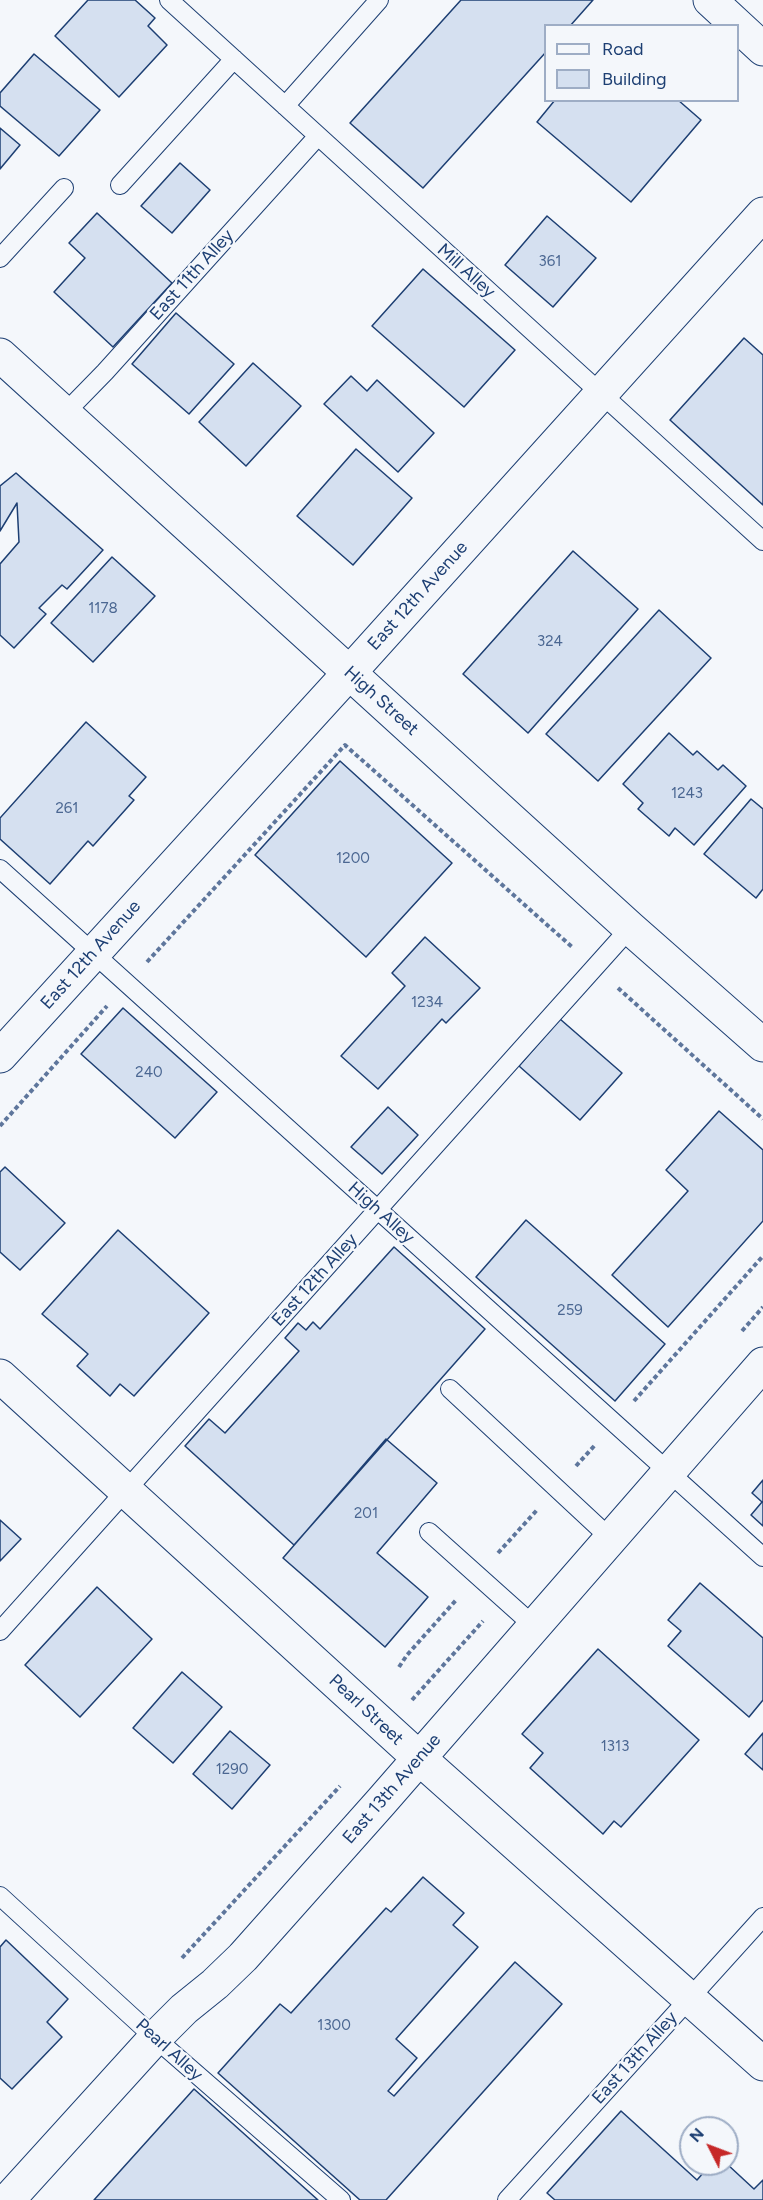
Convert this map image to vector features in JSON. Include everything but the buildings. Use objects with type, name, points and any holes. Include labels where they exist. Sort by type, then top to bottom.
[{"type":"street","points":[[710,0],[736,24]]},
{"type":"street","points":[[739,27],[763,49]]},
{"type":"street","name":"East 12th Avenue","points":[[0,1056],[763,214]]},
{"type":"street","name":"High Street","points":[[0,355],[630,928],[763,1045]]},
{"type":"street","name":"East 13th Avenue","points":[[8,2200],[155,2038],[243,1957],[763,1364]]},
{"type":"street","name":"Pearl Street","points":[[0,1376],[418,1758],[763,2064]]},
{"type":"lane","name":"Mill Alley","points":[[169,0],[763,541]]},
{"type":"lane","points":[[285,106],[379,0]]},
{"type":"lane","points":[[120,185],[234,59]]},
{"type":"lane","name":"East 11th Alley","points":[[64,414],[105,372],[318,136]]},
{"type":"lane","points":[[0,258],[64,188]]},
{"type":"lane","name":"High Alley","points":[[0,869],[763,1557]]},
{"type":"lane","name":"East 12th Alley","points":[[0,1631],[630,928]]},
{"type":"lane","points":[[450,1389],[610,1538]]},
{"type":"lane","points":[[429,1532],[534,1626]]},
{"type":"lane","name":"Pearl Alley","points":[[0,1896],[155,2038],[341,2200]]},
{"type":"lane","name":"East 13th Alley","points":[[507,2200],[763,1917]]},
{"type":"path","points":[[0,1126],[345,745],[763,1119]]},
{"type":"path","points":[[399,1667],[477,1575],[763,1256]]}]
